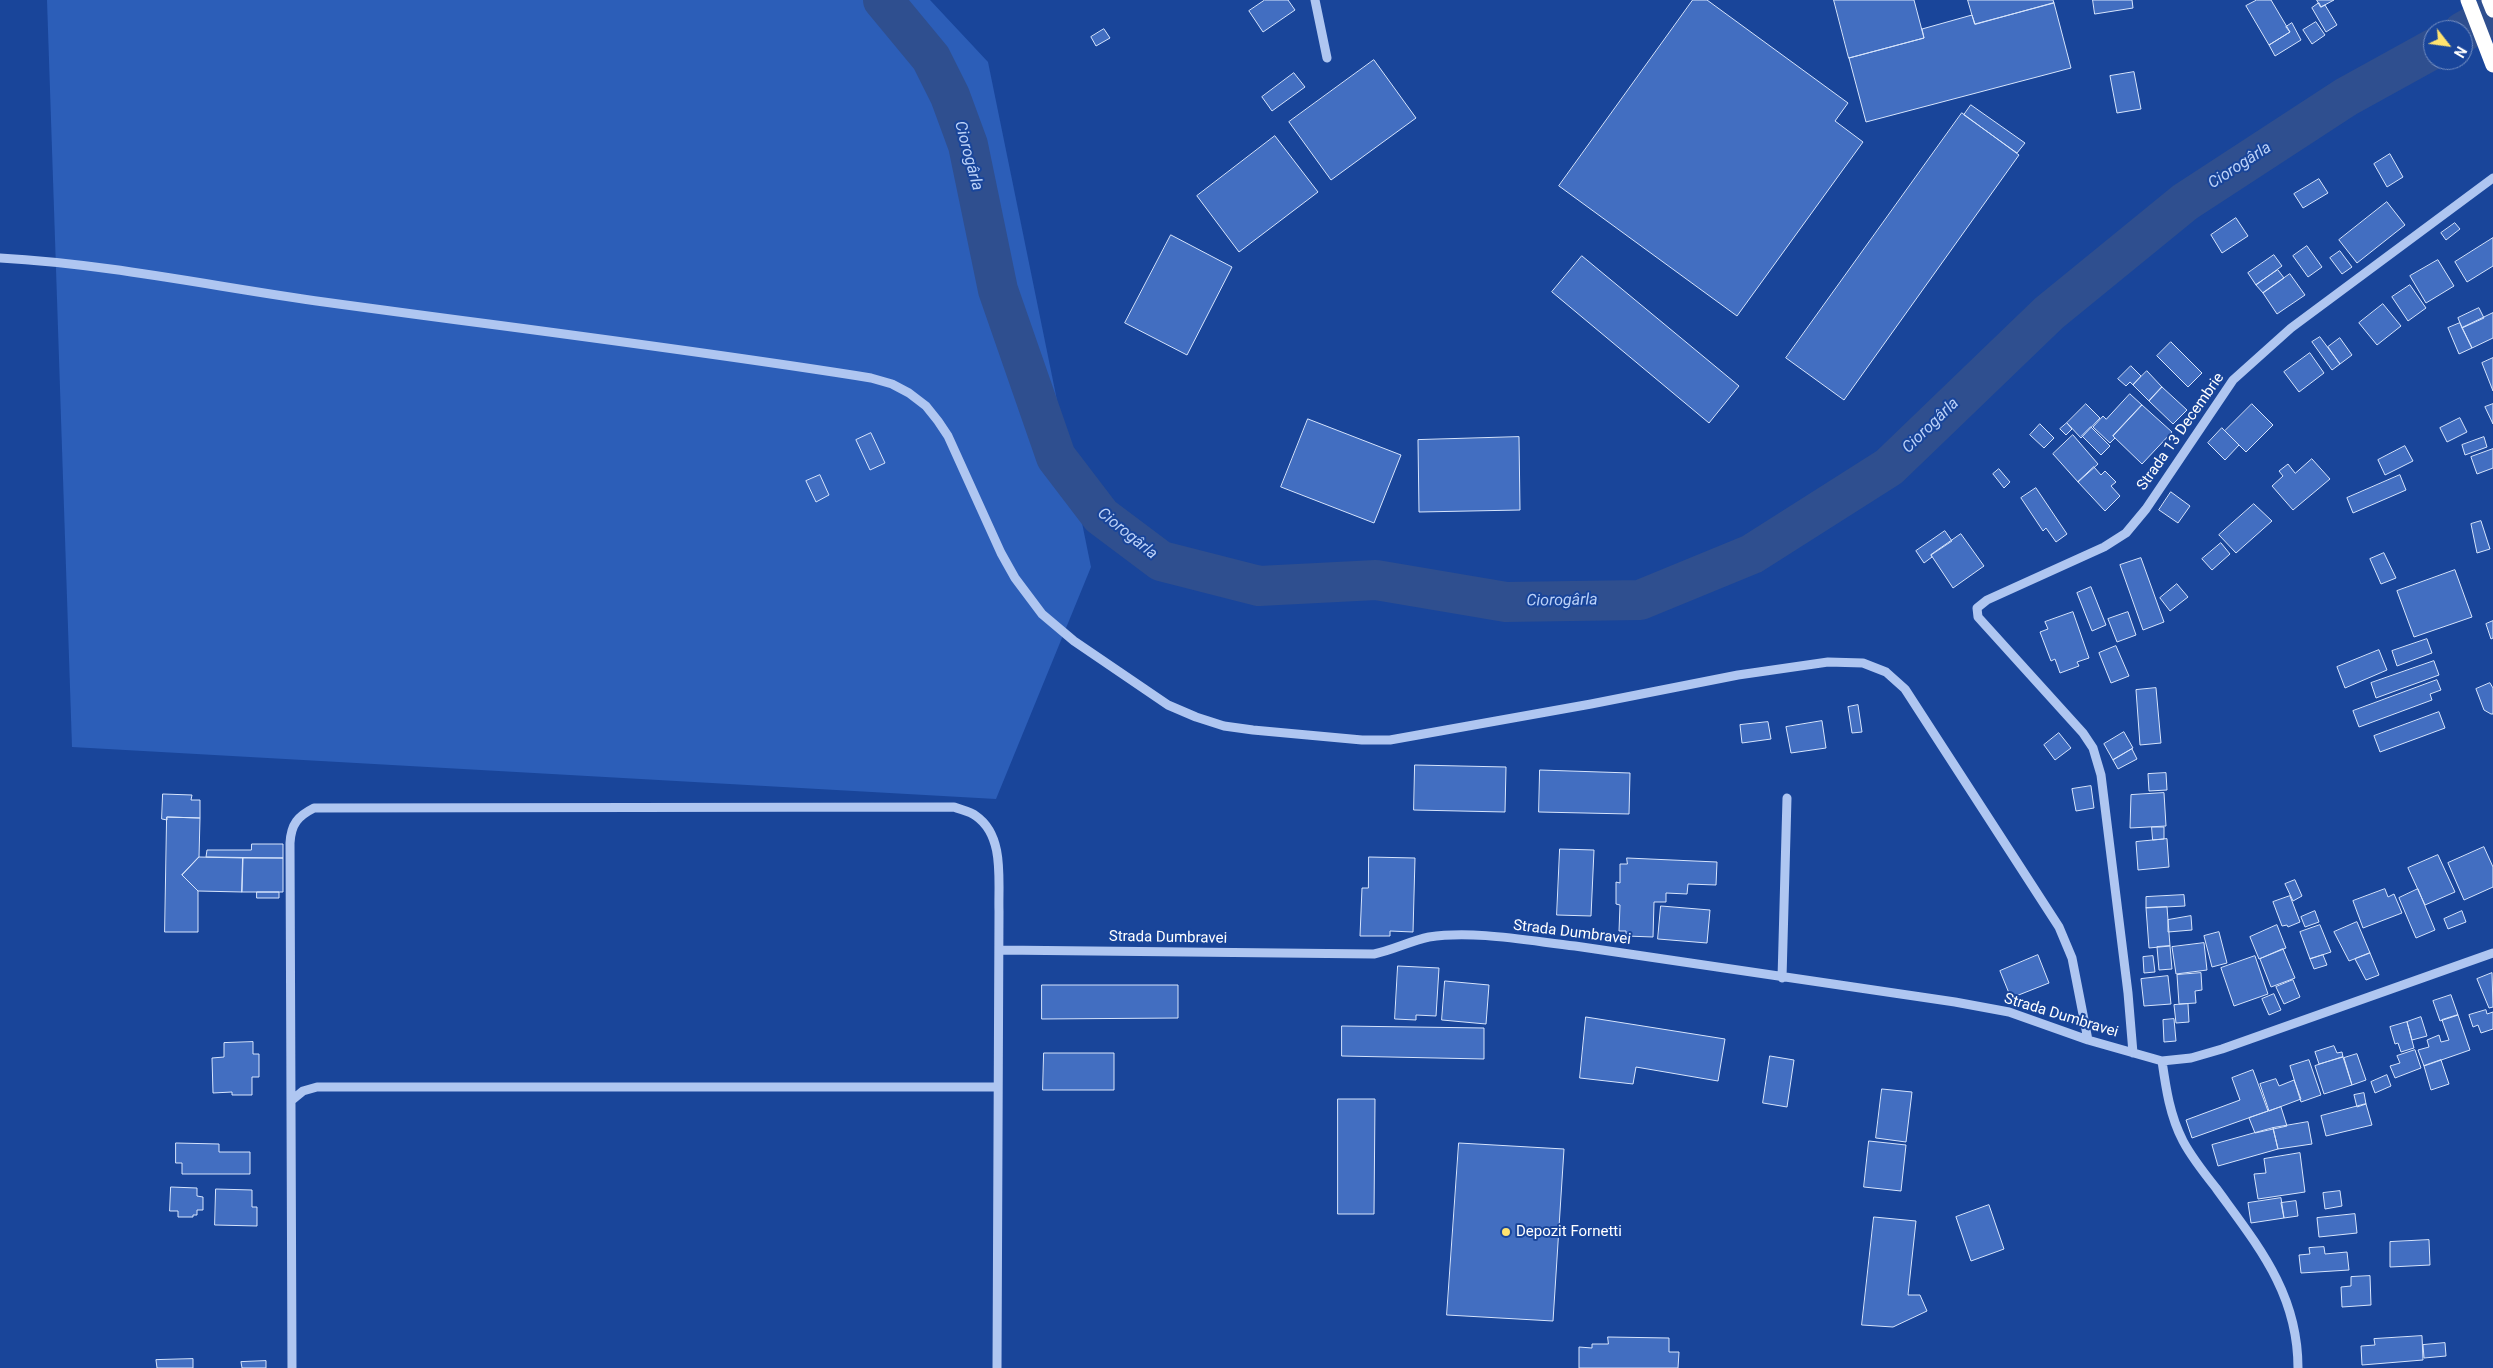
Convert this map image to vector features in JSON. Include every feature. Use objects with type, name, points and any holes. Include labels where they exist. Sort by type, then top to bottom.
[{"type":"highway","points":[[2468,0],[2493,65]]},
{"type":"highway","points":[[2489,0],[2493,10]]},
{"type":"street","points":[[1315,0],[1327,58]]},
{"type":"street","name":"Strada 13 Decembrie","points":[[1977,608],[1987,600],[2104,547],[2126,533],[2146,509],[2216,402],[2233,380],[2291,328],[2493,178]]},
{"type":"street","points":[[0,258],[165,276],[323,302],[647,343],[871,378],[892,384],[926,406],[948,436],[1001,553],[1024,591],[1042,614],[1074,641],[1168,705],[1224,726],[1362,740],[1390,740],[1591,704],[1738,675],[1828,662],[1851,661],[1874,666],[1896,680],[1923,714],[2059,927],[2072,958],[2088,1040]]},
{"type":"street","name":"Strada Dumbravei","points":[[1977,608],[1978,617],[2083,733],[2093,748],[2103,794],[2128,993],[2133,1053]]},
{"type":"street","points":[[1782,978],[1787,798]]},
{"type":"street","points":[[292,1368],[291,831],[292,826],[302,815],[314,808],[954,807],[975,814],[985,823],[992,833],[996,850],[999,950],[996,1087],[997,1368]]},
{"type":"street","name":"Strada Dumbravei","points":[[999,950],[1374,954],[1430,937],[1466,936],[1574,946],[1954,1002],[2010,1012],[2088,1040],[2162,1061],[2191,1058],[2222,1049],[2493,953]]},
{"type":"street","points":[[2162,1061],[2167,1096],[2182,1140],[2249,1234],[2280,1286],[2295,1323],[2298,1368]]},
{"type":"street","points":[[292,1100],[303,1091],[317,1088],[996,1087]]},
{"type":"shaded area","points":[[47,0],[930,0],[988,62],[1091,567],[996,799],[72,747]]},
{"type":"building","points":[[1265,0],[1288,0],[1295,10],[1263,32],[1249,11]]},
{"type":"building","points":[[1693,0],[1707,0],[1848,103],[1835,121],[1863,142],[1737,316],[1559,186]]},
{"type":"building","points":[[1834,0],[1914,0],[1924,38],[1849,58]]},
{"type":"building","points":[[1968,0],[2053,0],[2054,3],[1975,24]]},
{"type":"building","points":[[2093,0],[2132,0],[2133,8],[2095,14]]},
{"type":"building","points":[[2257,0],[2271,0],[2290,32],[2269,45],[2246,6]]},
{"type":"building","points":[[2317,0],[2334,0],[2321,7]]},
{"type":"building","points":[[2054,3],[2071,68],[1866,122],[1849,58],[1924,38],[1922,29],[1972,15],[1975,24]]},
{"type":"building","points":[[2319,3],[2321,7],[2325,5],[2337,25],[2326,32],[2312,8]]},
{"type":"building","points":[[2316,22],[2325,35],[2312,44],[2303,30]]},
{"type":"building","points":[[2292,23],[2301,40],[2275,56],[2269,45],[2290,32],[2286,27]]},
{"type":"building","points":[[1104,29],[1110,38],[1096,46],[1091,37]]},
{"type":"building","points":[[1374,60],[1416,118],[1331,180],[1289,122]]},
{"type":"building","points":[[2134,72],[2141,109],[2117,113],[2110,76]]},
{"type":"building","points":[[1294,73],[1305,87],[1272,111],[1262,97]]},
{"type":"building","points":[[1971,105],[2025,143],[2017,153],[1964,115]]},
{"type":"building","points":[[1962,113],[2019,155],[1844,400],[1786,358]]},
{"type":"building","points":[[1275,136],[1318,192],[1239,252],[1197,196]]},
{"type":"building","points":[[2390,154],[2403,177],[2387,187],[2374,164]]},
{"type":"building","points":[[2319,179],[2328,193],[2303,208],[2294,194]]},
{"type":"building","points":[[2387,202],[2405,225],[2357,263],[2339,240]]},
{"type":"building","points":[[2236,218],[2248,236],[2222,253],[2211,235]]},
{"type":"building","points":[[2455,223],[2460,229],[2446,240],[2441,233]]},
{"type":"building","points":[[1171,235],[1232,267],[1187,355],[1125,323]]},
{"type":"building","points":[[2493,238],[2493,266],[2467,282],[2455,262]]},
{"type":"building","points":[[2307,246],[2322,267],[2308,277],[2293,256]]},
{"type":"building","points":[[2340,251],[2352,267],[2342,274],[2330,258]]},
{"type":"building","points":[[2274,255],[2282,266],[2256,285],[2248,273]]},
{"type":"building","points":[[1582,256],[1739,386],[1709,423],[1552,292]]},
{"type":"building","points":[[2438,260],[2454,286],[2426,303],[2410,276]]},
{"type":"building","points":[[2278,270],[2284,278],[2263,293],[2256,285]]},
{"type":"building","points":[[2290,274],[2305,295],[2277,314],[2263,293]]},
{"type":"building","points":[[2410,285],[2426,308],[2408,321],[2392,297]]},
{"type":"building","points":[[2383,304],[2401,326],[2377,345],[2359,323]]},
{"type":"building","points":[[2479,308],[2484,318],[2462,328],[2458,318]]},
{"type":"building","points":[[2493,313],[2493,338],[2472,348],[2462,328]]},
{"type":"building","points":[[2460,323],[2472,348],[2459,354],[2448,328]]},
{"type":"building","points":[[2320,337],[2340,364],[2332,370],[2312,342]]},
{"type":"building","points":[[2340,338],[2352,355],[2340,364],[2328,347]]},
{"type":"building","points":[[2171,342],[2202,373],[2188,387],[2157,356]]},
{"type":"building","points":[[2310,353],[2324,373],[2299,392],[2284,372]]},
{"type":"building","points":[[2493,358],[2493,391],[2482,363]]},
{"type":"building","points":[[2131,366],[2141,376],[2133,385],[2130,382],[2126,386],[2118,379]]},
{"type":"building","points":[[2147,371],[2162,387],[2149,401],[2133,385]]},
{"type":"building","points":[[2162,387],[2187,410],[2173,424],[2149,401]]},
{"type":"building","points":[[2130,394],[2142,405],[2113,436],[2115,438],[2110,443],[2093,427],[2103,416],[2106,419]]},
{"type":"building","points":[[2086,404],[2100,418],[2081,438],[2067,423]]},
{"type":"building","points":[[2252,404],[2273,425],[2246,452],[2225,431]]},
{"type":"building","points":[[2493,404],[2493,424],[2485,407]]},
{"type":"building","points":[[2142,405],[2172,432],[2142,464],[2113,436]]},
{"type":"building","points":[[2460,418],[2467,432],[2447,442],[2440,428]]},
{"type":"building","points":[[1308,419],[1401,455],[1374,523],[1281,487]]},
{"type":"building","points":[[2067,423],[2072,429],[2066,435],[2060,429]]},
{"type":"building","points":[[2040,424],[2054,438],[2044,448],[2030,435]]},
{"type":"building","points":[[2091,427],[2110,446],[2101,455],[2082,436]]},
{"type":"building","points":[[2222,428],[2239,445],[2225,460],[2208,443]]},
{"type":"building","points":[[871,433],[885,463],[870,470],[856,440]]},
{"type":"building","points":[[2073,435],[2098,464],[2078,482],[2053,454]]},
{"type":"building","points":[[1519,437],[1520,510],[1419,512],[1418,440]]},
{"type":"building","points":[[2484,437],[2487,447],[2465,455],[2462,445]]},
{"type":"building","points":[[2405,446],[2413,461],[2385,475],[2378,460]]},
{"type":"building","points":[[2493,449],[2493,468],[2477,474],[2471,457]]},
{"type":"building","points":[[2312,459],[2330,479],[2293,510],[2272,486],[2283,476],[2279,471],[2288,464],[2295,473]]},
{"type":"building","points":[[2094,467],[2101,475],[2105,471],[2116,482],[2111,486],[2120,496],[2105,511],[2078,482]]},
{"type":"building","points":[[1999,469],[2010,482],[2004,488],[1993,474]]},
{"type":"building","points":[[820,475],[829,495],[816,502],[806,481]]},
{"type":"building","points":[[2400,475],[2406,490],[2353,513],[2347,498]]},
{"type":"building","points":[[2036,488],[2067,534],[2056,542],[2046,528],[2043,531],[2021,498]]},
{"type":"building","points":[[2171,492],[2190,506],[2178,523],[2159,510]]},
{"type":"building","points":[[2254,504],[2272,521],[2236,553],[2219,535]]},
{"type":"building","points":[[2481,521],[2490,549],[2477,553],[2471,524]]},
{"type":"building","points":[[1945,531],[1952,541],[1931,555],[1932,557],[1924,563],[1916,551]]},
{"type":"building","points":[[1961,534],[1984,566],[1953,588],[1931,555]]},
{"type":"building","points":[[2221,543],[2230,554],[2212,570],[2202,559]]},
{"type":"building","points":[[2384,553],[2396,578],[2381,584],[2370,559]]},
{"type":"building","points":[[2141,558],[2164,622],[2143,630],[2120,565]]},
{"type":"building","points":[[2455,570],[2472,617],[2414,637],[2397,591]]},
{"type":"building","points":[[2177,584],[2188,597],[2170,611],[2160,598]]},
{"type":"building","points":[[2091,587],[2106,625],[2092,631],[2077,593]]},
{"type":"building","points":[[2073,612],[2089,658],[2077,662],[2079,666],[2060,673],[2055,659],[2051,661],[2040,632],[2048,629],[2045,622]]},
{"type":"building","points":[[2128,612],[2136,635],[2117,642],[2108,619]]},
{"type":"building","points":[[2493,621],[2493,638],[2491,639],[2486,624]]},
{"type":"building","points":[[2427,639],[2432,653],[2397,666],[2392,651]]},
{"type":"building","points":[[2116,646],[2129,676],[2111,683],[2099,653]]},
{"type":"building","points":[[2379,650],[2387,670],[2345,688],[2337,667]]},
{"type":"building","points":[[2434,661],[2439,675],[2376,698],[2371,683]]},
{"type":"building","points":[[2437,680],[2441,690],[2430,694],[2432,700],[2359,727],[2353,711]]},
{"type":"building","points":[[2490,683],[2493,688],[2493,714],[2484,710],[2476,689]]},
{"type":"building","points":[[2156,688],[2161,743],[2140,745],[2136,690]]},
{"type":"building","points":[[1858,705],[1862,732],[1852,733],[1848,707]]},
{"type":"building","points":[[2439,712],[2445,728],[2380,752],[2374,736]]},
{"type":"building","points":[[1822,721],[1826,748],[1791,753],[1786,727]]},
{"type":"building","points":[[1768,722],[1771,739],[1742,743],[1740,725]]},
{"type":"building","points":[[2124,732],[2133,748],[2113,760],[2104,744]]},
{"type":"building","points":[[2059,733],[2071,748],[2055,760],[2044,745]]},
{"type":"building","points":[[2132,749],[2137,759],[2118,769],[2113,760]]},
{"type":"building","points":[[1415,765],[1506,767],[1505,812],[1414,810]]},
{"type":"building","points":[[1540,770],[1630,773],[1629,814],[1539,812]]},
{"type":"building","points":[[2166,773],[2167,790],[2149,791],[2148,774]]},
{"type":"building","points":[[2091,786],[2094,808],[2076,811],[2072,789]]},
{"type":"building","points":[[2164,793],[2166,826],[2130,828],[2131,795]]},
{"type":"building","points":[[163,794],[192,795],[191,800],[200,800],[200,818],[167,817],[167,820],[162,819]]},
{"type":"building","points":[[167,817],[200,818],[199,857],[182,875],[198,891],[198,932],[165,932]]},
{"type":"building","points":[[2152,827],[2164,827],[2164,839],[2153,840]]},
{"type":"building","points":[[2167,839],[2169,867],[2138,870],[2136,842]]},
{"type":"building","points":[[252,844],[283,844],[283,858],[206,857],[207,850],[251,850]]},
{"type":"building","points":[[2484,847],[2493,867],[2493,887],[2464,900],[2448,863]]},
{"type":"building","points":[[1560,849],[1594,850],[1591,916],[1557,915]]},
{"type":"building","points":[[2438,855],[2455,892],[2425,905],[2408,868]]},
{"type":"building","points":[[199,857],[243,858],[242,892],[198,891],[182,875]]},
{"type":"building","points":[[1369,857],[1415,858],[1413,932],[1390,931],[1390,936],[1360,936],[1362,888],[1368,888]]},
{"type":"building","points":[[243,858],[283,858],[283,892],[242,892]]},
{"type":"building","points":[[1627,858],[1717,862],[1716,885],[1688,884],[1687,894],[1666,893],[1666,902],[1654,902],[1653,937],[1626,936],[1626,931],[1619,931],[1620,905],[1616,904],[1616,882],[1620,883],[1620,864],[1627,864]]},
{"type":"building","points":[[2295,880],[2302,896],[2293,901],[2285,884]]},
{"type":"building","points":[[2385,889],[2388,897],[2394,894],[2402,913],[2363,928],[2353,901]]},
{"type":"building","points":[[2418,889],[2435,930],[2416,938],[2399,898]]},
{"type":"building","points":[[257,892],[279,892],[279,898],[257,898]]},
{"type":"building","points":[[2184,895],[2185,906],[2146,908],[2146,897]]},
{"type":"building","points":[[2290,896],[2300,922],[2288,927],[2287,925],[2282,926],[2273,902]]},
{"type":"building","points":[[1661,906],[1710,910],[1707,943],[1658,939]]},
{"type":"building","points":[[2167,907],[2170,946],[2149,948],[2146,908]]},
{"type":"building","points":[[2315,911],[2319,922],[2305,927],[2301,917]]},
{"type":"building","points":[[2462,911],[2466,922],[2448,929],[2444,919]]},
{"type":"building","points":[[2191,916],[2192,930],[2168,932],[2168,920]]},
{"type":"building","points":[[2357,922],[2370,953],[2349,961],[2334,932]]},
{"type":"building","points":[[2277,925],[2286,948],[2259,959],[2250,937]]},
{"type":"building","points":[[2320,925],[2331,952],[2310,959],[2300,932]]},
{"type":"building","points":[[2219,932],[2227,963],[2212,967],[2204,936]]},
{"type":"building","points":[[2204,943],[2207,970],[2176,974],[2172,947]]},
{"type":"building","points":[[2170,946],[2172,969],[2159,970],[2157,947]]},
{"type":"building","points":[[2283,949],[2295,978],[2271,987],[2260,959]]},
{"type":"building","points":[[2370,953],[2379,975],[2366,980],[2355,959]]},
{"type":"building","points":[[2038,955],[2049,983],[2011,998],[2000,971]]},
{"type":"building","points":[[2323,955],[2327,965],[2314,969],[2310,959]]},
{"type":"building","points":[[2153,956],[2155,972],[2144,973],[2143,957]]},
{"type":"building","points":[[2255,956],[2268,994],[2234,1006],[2221,968]]},
{"type":"building","points":[[1398,966],[1439,968],[1436,1016],[1416,1015],[1416,1020],[1395,1019]]},
{"type":"building","points":[[2201,973],[2202,990],[2195,991],[2196,1003],[2179,1004],[2177,975]]},
{"type":"building","points":[[2492,973],[2493,1007],[2489,1008],[2477,979]]},
{"type":"building","points":[[2168,976],[2171,1004],[2144,1006],[2141,979]]},
{"type":"building","points":[[2293,980],[2300,997],[2284,1004],[2276,987]]},
{"type":"building","points":[[1445,981],[1489,985],[1486,1024],[1442,1020]]},
{"type":"building","points":[[1042,985],[1178,985],[1178,1018],[1042,1019]]},
{"type":"building","points":[[2274,994],[2281,1010],[2269,1015],[2262,999]]},
{"type":"building","points":[[2451,995],[2458,1015],[2440,1021],[2433,1001]]},
{"type":"building","points":[[2188,1004],[2189,1022],[2176,1023],[2174,1005]]},
{"type":"building","points":[[2486,1010],[2487,1014],[2493,1012],[2493,1029],[2481,1033],[2478,1025],[2473,1027],[2469,1015]]},
{"type":"building","points":[[2458,1015],[2470,1050],[2424,1066],[2418,1050],[2429,1047],[2427,1040],[2439,1035],[2441,1042],[2449,1040],[2442,1020]]},
{"type":"building","points":[[1586,1017],[1725,1039],[1718,1081],[1636,1067],[1633,1084],[1580,1078]]},
{"type":"building","points":[[2421,1017],[2427,1036],[2412,1040],[2407,1022]]},
{"type":"building","points":[[2174,1019],[2176,1041],[2164,1042],[2163,1020]]},
{"type":"building","points":[[2407,1022],[2414,1048],[2401,1052],[2398,1043],[2395,1044],[2390,1027]]},
{"type":"building","points":[[1342,1026],[1484,1028],[1484,1059],[1342,1056]]},
{"type":"building","points":[[253,1042],[253,1054],[259,1054],[259,1077],[252,1077],[252,1095],[232,1095],[232,1092],[213,1093],[212,1058],[224,1057],[224,1043]]},
{"type":"building","points":[[2334,1046],[2337,1053],[2342,1052],[2343,1057],[2319,1064],[2315,1052]]},
{"type":"building","points":[[2415,1050],[2421,1068],[2395,1078],[2390,1066],[2400,1063],[2397,1056]]},
{"type":"building","points":[[1044,1053],[1114,1053],[1114,1090],[1043,1090]]},
{"type":"building","points":[[2357,1054],[2366,1080],[2352,1085],[2344,1058]]},
{"type":"building","points":[[1770,1056],[1794,1060],[1787,1107],[1763,1103]]},
{"type":"building","points":[[2343,1057],[2352,1085],[2324,1094],[2315,1066]]},
{"type":"building","points":[[2309,1060],[2321,1095],[2301,1102],[2290,1066]]},
{"type":"building","points":[[2441,1060],[2449,1084],[2431,1090],[2424,1066]]},
{"type":"building","points":[[2253,1070],[2268,1111],[2192,1138],[2186,1120],[2240,1100],[2232,1078]]},
{"type":"building","points":[[2387,1075],[2391,1086],[2375,1093],[2371,1082]]},
{"type":"building","points":[[2276,1079],[2279,1086],[2294,1080],[2301,1099],[2269,1111],[2260,1084]]},
{"type":"building","points":[[1882,1089],[1912,1092],[1906,1142],[1876,1138]]},
{"type":"building","points":[[2364,1093],[2366,1104],[2357,1107],[2354,1095]]},
{"type":"building","points":[[1338,1099],[1375,1099],[1374,1214],[1338,1214]]},
{"type":"building","points":[[2366,1104],[2372,1125],[2326,1136],[2321,1116]]},
{"type":"building","points":[[2281,1107],[2287,1126],[2255,1133],[2249,1118]]},
{"type":"building","points":[[2308,1122],[2312,1144],[2278,1149],[2273,1128]]},
{"type":"building","points":[[2273,1128],[2278,1149],[2218,1166],[2212,1145]]},
{"type":"building","points":[[1869,1141],[1906,1145],[1901,1191],[1864,1187]]},
{"type":"building","points":[[176,1143],[219,1144],[219,1152],[250,1152],[250,1174],[182,1174],[182,1163],[176,1163]]},
{"type":"building","name":"Depozit Fornetti","points":[[1459,1143],[1564,1149],[1553,1321],[1447,1315]]},
{"type":"building","points":[[2300,1153],[2305,1192],[2258,1199],[2254,1174],[2266,1173],[2264,1159]]},
{"type":"building","points":[[171,1187],[197,1188],[197,1196],[203,1197],[203,1210],[197,1210],[197,1215],[193,1215],[193,1217],[178,1217],[178,1211],[170,1211]]},
{"type":"building","points":[[216,1189],[252,1190],[252,1207],[257,1207],[257,1226],[215,1225]]},
{"type":"building","points":[[2340,1191],[2342,1206],[2325,1209],[2323,1193]]},
{"type":"building","points":[[2281,1198],[2284,1218],[2251,1223],[2248,1203]]},
{"type":"building","points":[[2296,1201],[2298,1216],[2284,1218],[2281,1203]]},
{"type":"building","points":[[1989,1205],[2004,1249],[1971,1261],[1956,1217]]},
{"type":"building","points":[[2355,1214],[2357,1233],[2319,1237],[2317,1218]]},
{"type":"building","points":[[1874,1217],[1916,1221],[1908,1295],[1920,1295],[1927,1311],[1893,1327],[1862,1325]]},
{"type":"building","points":[[2429,1240],[2430,1265],[2390,1267],[2390,1242]]},
{"type":"building","points":[[2324,1247],[2325,1254],[2347,1252],[2349,1270],[2301,1273],[2299,1255],[2310,1254],[2309,1248]]},
{"type":"building","points":[[2370,1276],[2371,1305],[2342,1307],[2341,1287],[2351,1286],[2351,1277]]},
{"type":"building","points":[[2422,1336],[2423,1360],[2362,1365],[2361,1346],[2375,1345],[2374,1339]]},
{"type":"building","points":[[1608,1337],[1669,1338],[1669,1352],[1679,1352],[1678,1368],[1579,1368],[1579,1347],[1592,1348],[1592,1344],[1608,1344]]},
{"type":"building","points":[[2445,1343],[2446,1356],[2424,1358],[2423,1345]]},
{"type":"building","points":[[193,1359],[193,1368],[157,1368],[156,1360]]},
{"type":"building","points":[[266,1361],[266,1368],[242,1368],[241,1362]]},
{"type":"waterway","name":"Ciorogârla","points":[[883,0],[931,58],[950,96],[968,145],[998,290],[1056,457],[1101,516],[1161,561],[1259,586],[1376,580],[1506,602],[1640,600],[1752,554],[1889,467],[2049,313],[2185,202],[2346,97],[2423,55]]},
{"type":"waterway","name":"Ciorogârla","points":[[2473,26],[2493,15]]},
{"type":"place","name":"Depozit Fornetti","points":[[1506,1232]]}]
